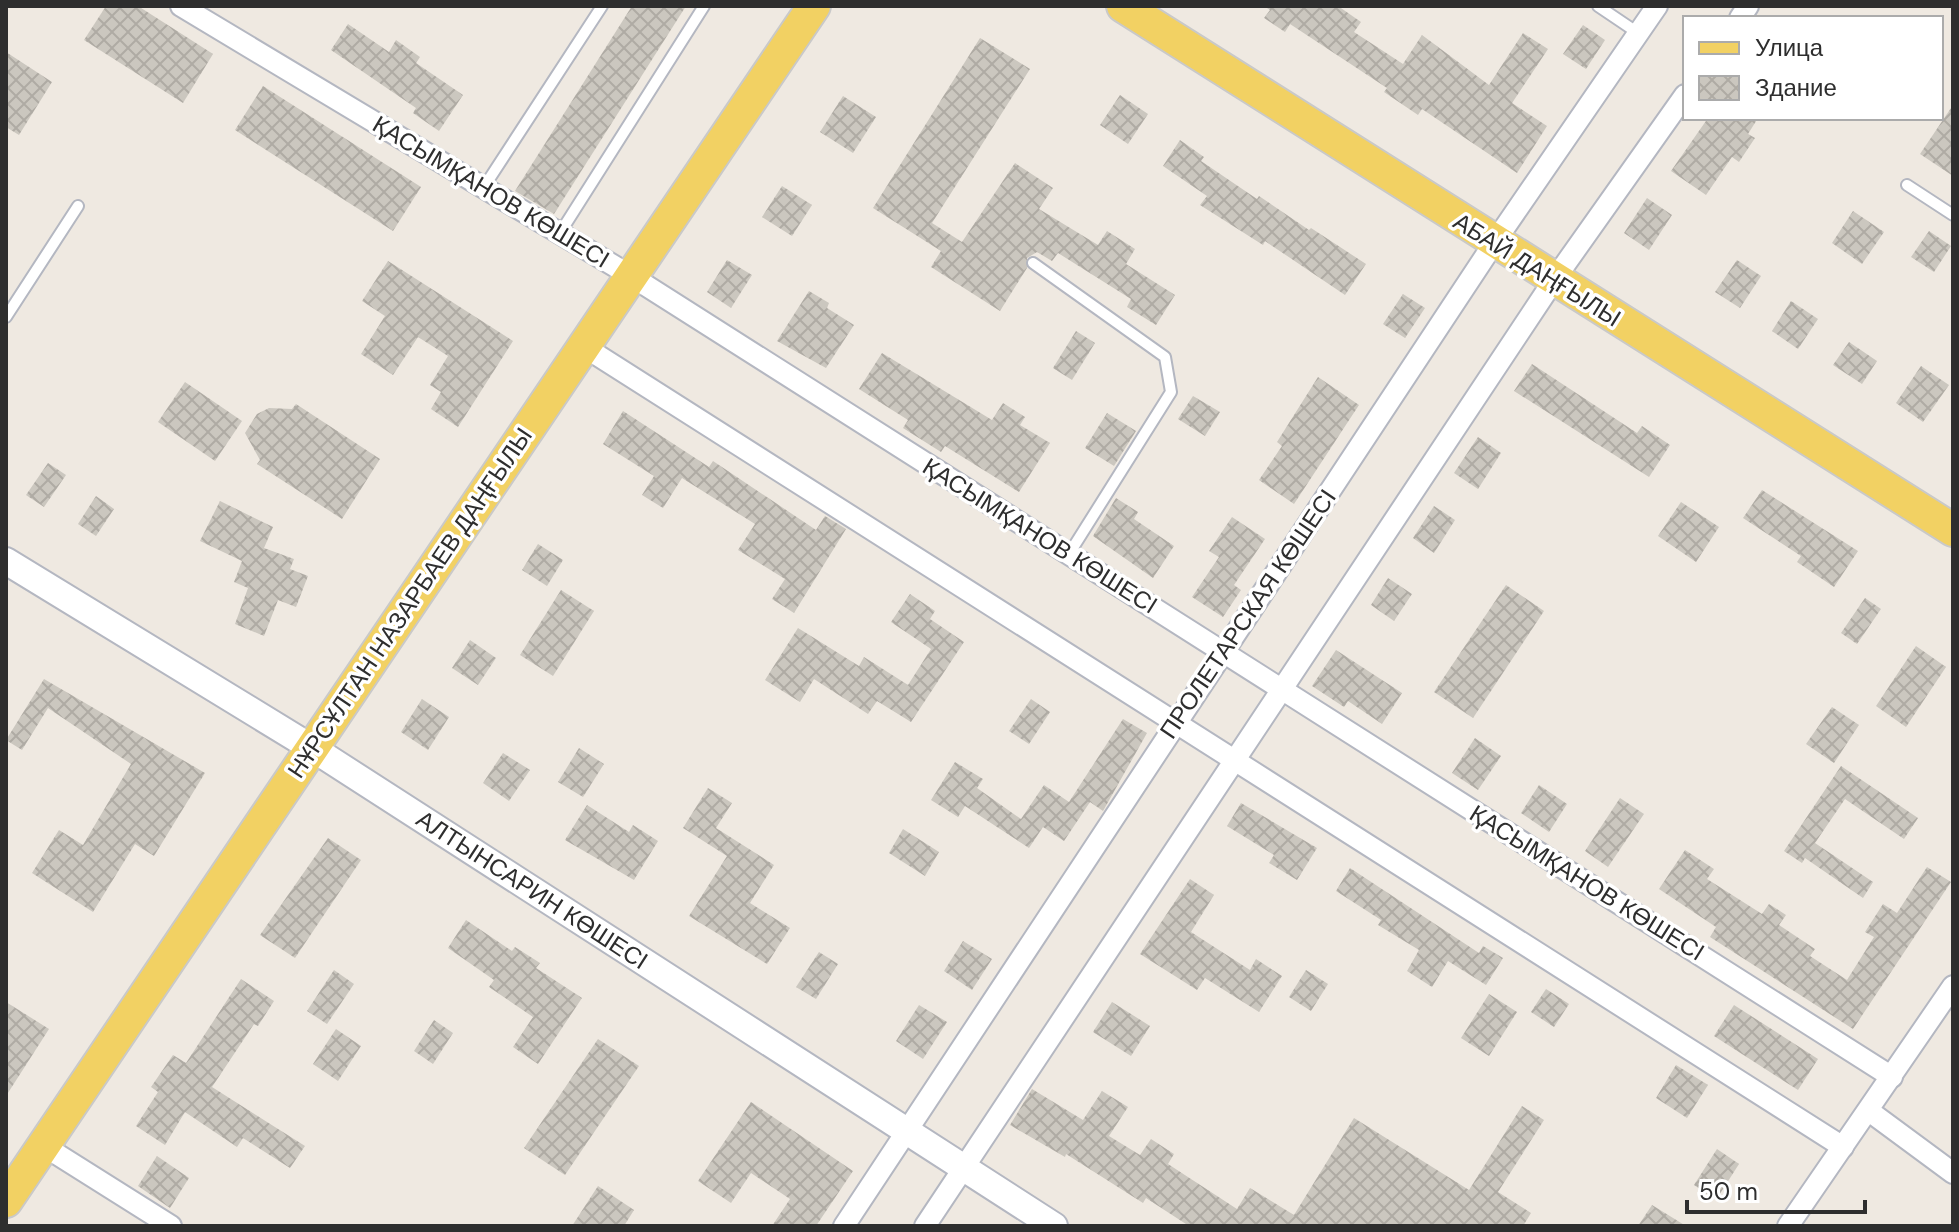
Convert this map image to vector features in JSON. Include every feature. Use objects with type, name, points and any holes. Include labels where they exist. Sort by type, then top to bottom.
[{"type":"main road","name":"НҰРСҰЛТАН НАЗАРБАЕВ ДАҢҒЫЛЫ","points":[[9,1190],[44,1146],[814,6]]},
{"type":"main road","name":"АБАЙ ДАҢҒЫЛЫ","points":[[1123,6],[1953,530]]},
{"type":"street","name":"ҚАСЫМҚАНОВ КӨШЕСІ","points":[[181,6],[631,276],[1892,1077]]},
{"type":"street","name":"ПРОЛЕТАРСКАЯ КӨШЕСІ","points":[[844,1226],[1494,243],[1657,6]]},
{"type":"street","points":[[925,1226],[1554,280],[1683,98]]},
{"type":"street","points":[[583,346],[1843,1147]]},
{"type":"street","name":"АЛТЫНСАРИН КӨШЕСІ","points":[[6,561],[312,748],[1054,1226]]},
{"type":"street","points":[[1788,1226],[1953,986]]},
{"type":"street","points":[[1869,1111],[1953,1173]]},
{"type":"street","points":[[44,1146],[171,1226]]},
{"type":"lane","points":[[484,187],[602,6]]},
{"type":"lane","points":[[560,233],[704,6]]},
{"type":"lane","points":[[1598,6],[1638,33]]},
{"type":"lane","points":[[1907,185],[1953,215]]},
{"type":"lane","points":[[6,317],[78,206]]},
{"type":"lane","points":[[1033,263],[1165,357],[1171,392],[1069,554]]},
{"type":"building","points":[[106,6],[138,6],[213,54],[183,103],[84,40]]},
{"type":"building","points":[[632,6],[686,6],[554,214],[515,191]]},
{"type":"building","points":[[1264,6],[1338,6],[1361,22],[1354,32],[1403,64],[1422,35],[1489,85],[1523,33],[1548,49],[1512,103],[1547,126],[1517,173],[1422,109],[1418,115],[1384,92],[1387,88],[1290,24],[1285,32],[1264,18],[1270,10]]},
{"type":"building","points":[[348,24],[389,52],[396,40],[420,57],[416,63],[463,95],[439,131],[413,113],[416,108],[331,50]]},
{"type":"building","points":[[1583,25],[1605,40],[1586,69],[1563,54]]},
{"type":"building","points":[[980,38],[1030,69],[932,223],[962,242],[1015,163],[1053,188],[1039,209],[1098,245],[1107,231],[1135,249],[1126,264],[1175,295],[1156,325],[1127,307],[1131,299],[1058,253],[1052,261],[1037,252],[1027,258],[1027,268],[1000,311],[931,267],[941,251],[873,208]]},
{"type":"building","points":[[6,52],[52,82],[19,135],[6,127]]},
{"type":"building","points":[[263,86],[421,187],[393,231],[235,130]]},
{"type":"building","points":[[1120,95],[1148,114],[1128,144],[1100,125]]},
{"type":"building","points":[[843,96],[876,117],[853,153],[820,132]]},
{"type":"building","points":[[1953,105],[1953,176],[1920,154]]},
{"type":"building","points":[[1707,120],[1757,120],[1748,134],[1755,138],[1739,162],[1732,157],[1706,195],[1671,171]]},
{"type":"building","points":[[1180,140],[1204,157],[1201,161],[1257,199],[1259,196],[1366,264],[1345,295],[1265,241],[1263,245],[1200,205],[1207,196],[1163,166]]},
{"type":"building","points":[[782,186],[812,205],[792,236],[762,217]]},
{"type":"building","points":[[1647,198],[1672,215],[1649,250],[1624,233]]},
{"type":"building","points":[[1853,211],[1884,232],[1862,264],[1832,243]]},
{"type":"building","points":[[1929,231],[1951,246],[1934,272],[1911,257]]},
{"type":"building","points":[[727,260],[752,275],[731,308],[707,292]]},
{"type":"building","points":[[1737,260],[1761,276],[1740,308],[1715,292]]},
{"type":"building","points":[[388,261],[513,341],[458,427],[431,409],[441,392],[430,385],[448,356],[418,337],[393,375],[361,354],[385,316],[362,301]]},
{"type":"building","points":[[809,291],[829,303],[827,308],[854,325],[826,368],[777,341]]},
{"type":"building","points":[[1403,294],[1425,308],[1405,338],[1383,324]]},
{"type":"building","points":[[1791,301],[1818,319],[1798,349],[1772,331]]},
{"type":"building","points":[[1076,331],[1095,343],[1072,380],[1053,368]]},
{"type":"building","points":[[1849,342],[1877,361],[1862,384],[1833,365]]},
{"type":"building","points":[[882,353],[992,420],[1003,403],[1025,417],[1020,425],[1050,443],[1019,492],[945,446],[941,452],[903,428],[908,420],[859,389]]},
{"type":"building","points":[[1532,364],[1637,433],[1642,426],[1670,445],[1649,477],[1514,391]]},
{"type":"building","points":[[1921,366],[1949,385],[1923,422],[1896,403]]},
{"type":"building","points":[[1318,377],[1359,405],[1294,504],[1259,480],[1282,446],[1277,442]]},
{"type":"building","points":[[185,382],[242,421],[215,461],[158,422]]},
{"type":"building","points":[[1193,396],[1220,412],[1205,436],[1178,419]]},
{"type":"building","points":[[296,404],[380,459],[342,519],[257,464],[260,460],[245,433],[257,414],[269,408],[292,409]]},
{"type":"building","points":[[623,411],[709,467],[713,461],[816,530],[825,516],[846,529],[794,613],[772,599],[785,579],[738,550],[755,524],[682,478],[663,508],[642,495],[654,476],[603,444]]},
{"type":"building","points":[[1107,413],[1136,431],[1114,466],[1085,448]]},
{"type":"building","points":[[1478,437],[1501,453],[1478,489],[1454,473]]},
{"type":"building","points":[[48,463],[66,475],[44,507],[26,495]]},
{"type":"building","points":[[1762,490],[1858,551],[1834,587],[1797,562],[1801,556],[1743,518]]},
{"type":"building","points":[[96,496],[114,509],[96,536],[78,524]]},
{"type":"building","points":[[1116,498],[1138,512],[1134,519],[1174,546],[1153,578],[1093,536]]},
{"type":"building","points":[[220,501],[273,527],[264,548],[294,559],[290,569],[308,576],[296,607],[278,600],[264,636],[235,624],[248,588],[234,582],[242,561],[200,541]]},
{"type":"building","points":[[1681,502],[1719,527],[1696,562],[1658,536]]},
{"type":"building","points":[[1434,506],[1455,520],[1434,553],[1413,538]]},
{"type":"building","points":[[1232,517],[1265,539],[1234,585],[1241,590],[1223,617],[1192,597],[1219,557],[1209,551]]},
{"type":"building","points":[[538,544],[563,560],[547,586],[522,570]]},
{"type":"building","points":[[1388,578],[1412,594],[1394,621],[1371,605]]},
{"type":"building","points":[[1506,585],[1544,611],[1473,718],[1434,692]]},
{"type":"building","points":[[561,590],[594,611],[553,676],[520,655]]},
{"type":"building","points":[[910,594],[935,611],[930,619],[964,642],[911,722],[877,701],[868,714],[814,679],[800,702],[765,680],[798,628],[859,666],[864,657],[908,685],[931,649],[891,622]]},
{"type":"building","points":[[1865,598],[1881,609],[1857,644],[1841,633]]},
{"type":"building","points":[[470,640],[496,658],[478,685],[452,668]]},
{"type":"building","points":[[1916,646],[1946,667],[1906,727],[1876,706]]},
{"type":"building","points":[[1336,650],[1402,693],[1382,724],[1348,701],[1344,707],[1312,686]]},
{"type":"building","points":[[44,679],[205,773],[154,856],[135,844],[93,912],[32,873],[59,830],[83,845],[131,764],[48,708],[22,750],[6,740]]},
{"type":"building","points":[[422,699],[449,717],[428,750],[401,732]]},
{"type":"building","points":[[1031,699],[1050,712],[1029,744],[1009,731]]},
{"type":"building","points":[[1832,707],[1859,725],[1834,763],[1806,744]]},
{"type":"building","points":[[1123,719],[1147,733],[1103,811],[1090,802],[1064,841],[1043,827],[1029,848],[965,806],[958,817],[931,800],[955,762],[983,779],[977,788],[1021,819],[1044,785],[1069,802]]},
{"type":"building","points":[[1475,738],[1501,756],[1478,790],[1452,773]]},
{"type":"building","points":[[579,748],[604,764],[583,797],[558,782]]},
{"type":"building","points":[[503,753],[530,770],[509,801],[483,783]]},
{"type":"building","points":[[1841,766],[1918,818],[1904,839],[1845,799],[1815,843],[1873,882],[1863,898],[1805,858],[1802,863],[1784,851]]},
{"type":"building","points":[[1539,785],[1567,804],[1549,832],[1521,813]]},
{"type":"building","points":[[708,788],[732,803],[716,828],[774,865],[750,903],[790,928],[767,964],[689,916],[727,856],[683,828]]},
{"type":"building","points":[[1620,798],[1644,814],[1608,867],[1585,851]]},
{"type":"building","points":[[1241,803],[1317,848],[1297,880],[1269,863],[1274,855],[1227,826]]},
{"type":"building","points":[[587,805],[629,832],[633,825],[658,841],[634,880],[565,840]]},
{"type":"building","points":[[903,829],[939,852],[925,876],[889,853]]},
{"type":"building","points":[[328,838],[361,860],[295,958],[260,935]]},
{"type":"building","points":[[1685,850],[1714,869],[1707,879],[1762,914],[1769,904],[1786,915],[1779,925],[1815,949],[1810,956],[1847,980],[1874,937],[1865,932],[1883,904],[1897,913],[1927,867],[1951,882],[1853,1029],[1710,937],[1716,927],[1659,889]]},
{"type":"building","points":[[1350,868],[1479,953],[1483,946],[1503,958],[1486,985],[1448,961],[1432,987],[1407,971],[1419,950],[1378,925],[1381,920],[1336,891]]},
{"type":"building","points":[[1190,879],[1214,895],[1191,932],[1250,970],[1256,959],[1282,976],[1259,1012],[1205,978],[1197,990],[1140,954]]},
{"type":"building","points":[[466,920],[512,951],[515,947],[540,963],[536,968],[582,998],[538,1064],[513,1047],[533,1017],[489,987],[494,980],[448,948]]},
{"type":"building","points":[[963,941],[992,959],[972,990],[944,971]]},
{"type":"building","points":[[819,952],[838,964],[816,999],[796,987]]},
{"type":"building","points":[[334,970],[354,984],[327,1024],[307,1011]]},
{"type":"building","points":[[1306,970],[1328,984],[1311,1011],[1289,997]]},
{"type":"building","points":[[241,979],[274,1001],[258,1026],[254,1024],[212,1087],[305,1146],[290,1168],[243,1138],[237,1147],[185,1112],[165,1145],[136,1126],[158,1092],[151,1087],[173,1055],[186,1063]]},
{"type":"building","points":[[1546,989],[1569,1004],[1554,1027],[1531,1012]]},
{"type":"building","points":[[1489,994],[1517,1012],[1489,1056],[1461,1038]]},
{"type":"building","points":[[6,1002],[49,1029],[6,1096]]},
{"type":"building","points":[[1112,1002],[1150,1026],[1131,1056],[1093,1032]]},
{"type":"building","points":[[919,1005],[947,1022],[923,1059],[896,1041]]},
{"type":"building","points":[[1734,1005],[1818,1059],[1798,1090],[1714,1036]]},
{"type":"building","points":[[434,1020],[453,1033],[433,1064],[414,1051]]},
{"type":"building","points":[[336,1029],[361,1046],[338,1081],[313,1064]]},
{"type":"building","points":[[598,1039],[639,1066],[565,1175],[524,1148]]},
{"type":"building","points":[[1676,1065],[1708,1085],[1687,1118],[1656,1098]]},
{"type":"building","points":[[1032,1089],[1083,1120],[1102,1091],[1128,1107],[1109,1136],[1140,1155],[1151,1139],[1174,1154],[1168,1164],[1237,1209],[1250,1188],[1294,1215],[1354,1118],[1469,1190],[1522,1106],[1544,1120],[1498,1192],[1531,1213],[1523,1226],[1189,1226],[1146,1198],[1143,1203],[1066,1154],[1065,1157],[1010,1125]]},
{"type":"building","points":[[751,1102],[853,1171],[816,1226],[772,1226],[790,1199],[751,1173],[731,1203],[698,1181]]},
{"type":"building","points":[[1717,1149],[1739,1164],[1716,1200],[1694,1185]]},
{"type":"building","points":[[157,1156],[189,1178],[170,1208],[138,1186]]},
{"type":"building","points":[[598,1186],[634,1210],[624,1226],[572,1226]]},
{"type":"building","points":[[1652,1205],[1686,1226],[1638,1226]]}]
